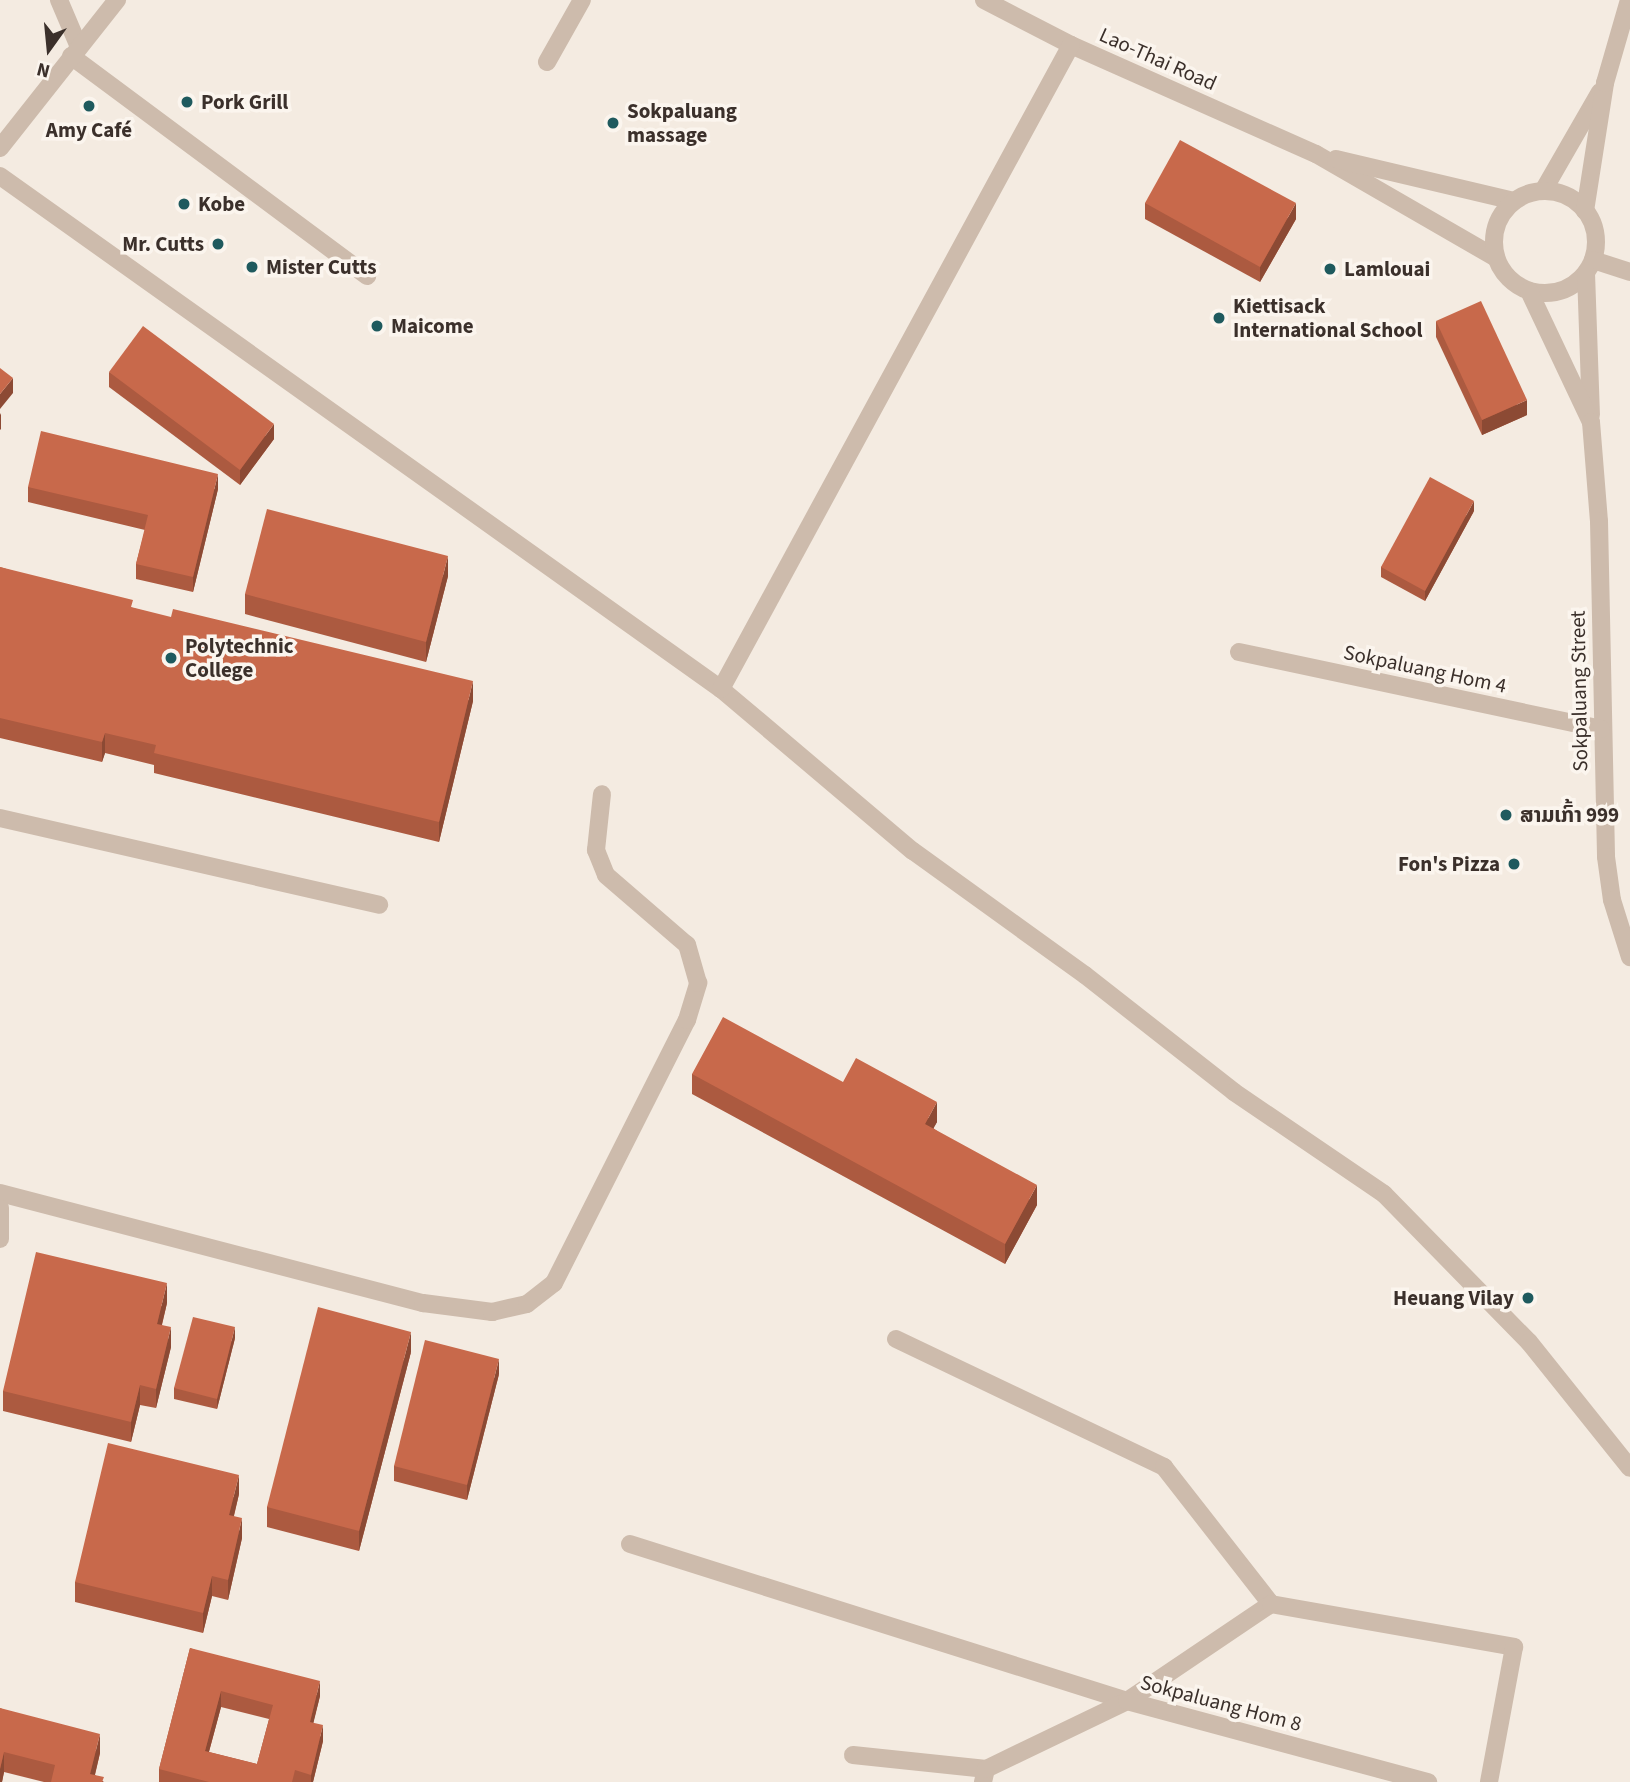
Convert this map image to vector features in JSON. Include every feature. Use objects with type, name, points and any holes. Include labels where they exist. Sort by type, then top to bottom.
[{"type":"street","points":[[59,0],[75,51],[367,276]]},
{"type":"street","points":[[0,148],[117,0]]},
{"type":"street","points":[[547,62],[582,0]]},
{"type":"street","name":"Lao-Thai Road","points":[[984,0],[1071,45],[1316,155],[1496,258]]},
{"type":"street","points":[[1585,211],[1572,199],[1543,191],[1514,201],[1496,226],[1496,258],[1503,272],[1529,291],[1561,290],[1589,266],[1596,243],[1585,211],[1605,83],[1629,0]]},
{"type":"street","points":[[721,689],[1071,45]]},
{"type":"street","points":[[1543,191],[1605,83]]},
{"type":"street","name":"Lao-Thai Road","points":[[1316,155],[1514,201]]},
{"type":"street","points":[[0,176],[721,689],[913,851],[1085,975],[1234,1093],[1384,1194],[1529,1342],[1630,1468]]},
{"type":"street","points":[[1589,266],[1630,272]]},
{"type":"street","name":"Sokpaluang Street","points":[[1589,266],[1591,422],[1599,521],[1601,729],[1606,857],[1628,948]]},
{"type":"street","name":"Sokpaluang Street","points":[[1529,291],[1591,422]]},
{"type":"street","name":"Sokpaluang Hom 4","points":[[1239,652],[1601,729]]},
{"type":"street","points":[[0,1193],[423,1303],[492,1312],[527,1304],[554,1283],[687,1020],[698,983],[687,945],[606,875],[596,850],[602,794]]},
{"type":"street","points":[[0,818],[379,905]]},
{"type":"street","points":[[0,1208],[0,1238]]},
{"type":"street","points":[[896,1339],[1164,1467],[1271,1604],[1514,1647],[1489,1782]]},
{"type":"street","points":[[630,1544],[1126,1701],[1271,1604]]},
{"type":"street","name":"Sokpaluang Hom 8","points":[[965,1782],[985,1776],[1126,1701],[1427,1782]]},
{"type":"street","points":[[853,1755],[985,1776]]},
{"type":"building","points":[[1180,140],[1296,203],[1260,267],[1145,203]]},
{"type":"building","points":[[1481,301],[1527,400],[1482,420],[1436,321]]},
{"type":"building","points":[[143,326],[274,424],[240,470],[109,372]]},
{"type":"building","points":[[0,368],[13,378],[0,394]]},
{"type":"building","points":[[41,431],[218,474],[193,577],[136,564],[148,515],[28,487]]},
{"type":"building","points":[[1430,477],[1474,501],[1425,591],[1381,567]]},
{"type":"building","points":[[267,509],[448,556],[426,642],[245,594]]},
{"type":"building","points":[[0,567],[133,600],[131,607],[171,617],[173,609],[473,681],[439,822],[154,753],[156,745],[105,733],[102,742],[0,718]]},
{"type":"building","points":[[723,1017],[843,1082],[856,1058],[937,1102],[925,1124],[1037,1185],[1005,1244],[692,1074]]},
{"type":"building","points":[[36,1252],[167,1283],[157,1324],[171,1327],[156,1389],[140,1385],[131,1422],[3,1391]]},
{"type":"building","points":[[318,1307],[411,1332],[359,1531],[267,1507]]},
{"type":"building","points":[[193,1317],[235,1327],[217,1399],[174,1388]]},
{"type":"building","points":[[425,1340],[499,1359],[467,1485],[394,1466]]},
{"type":"building","points":[[108,1443],[239,1475],[229,1515],[242,1518],[228,1580],[212,1576],[203,1613],[75,1582]]},
{"type":"building","points":[[190,1648],[320,1681],[310,1722],[323,1725],[311,1775],[295,1770],[292,1782],[209,1782],[159,1769]],"holes":[[[221,1691],[273,1705],[257,1764],[205,1751]]]},
{"type":"building","points":[[0,1708],[100,1734],[90,1774],[104,1777],[102,1782],[51,1782],[55,1765],[4,1752],[0,1769]]},
{"type":"place","name":"Pork Grill","points":[[187,102]]},
{"type":"place","name":"Amy Café","points":[[89,106]]},
{"type":"place","name":"Sokpaluang massage","points":[[613,123]]},
{"type":"place","name":"Kobe","points":[[184,204]]},
{"type":"place","name":"Mr. Cutts","points":[[218,244]]},
{"type":"place","name":"Mister Cutts","points":[[252,267]]},
{"type":"place","name":"Lamlouai","points":[[1330,269]]},
{"type":"place","name":"Kiettisack International School","points":[[1219,318]]},
{"type":"place","name":"Maicome","points":[[377,326]]},
{"type":"place","name":"Polytechnic College","points":[[171,658]]},
{"type":"place","name":"ສາມເກົ້າ 999","points":[[1506,815]]},
{"type":"place","name":"Fon's Pizza","points":[[1514,864]]},
{"type":"place","name":"Heuang Vilay","points":[[1528,1298]]}]
